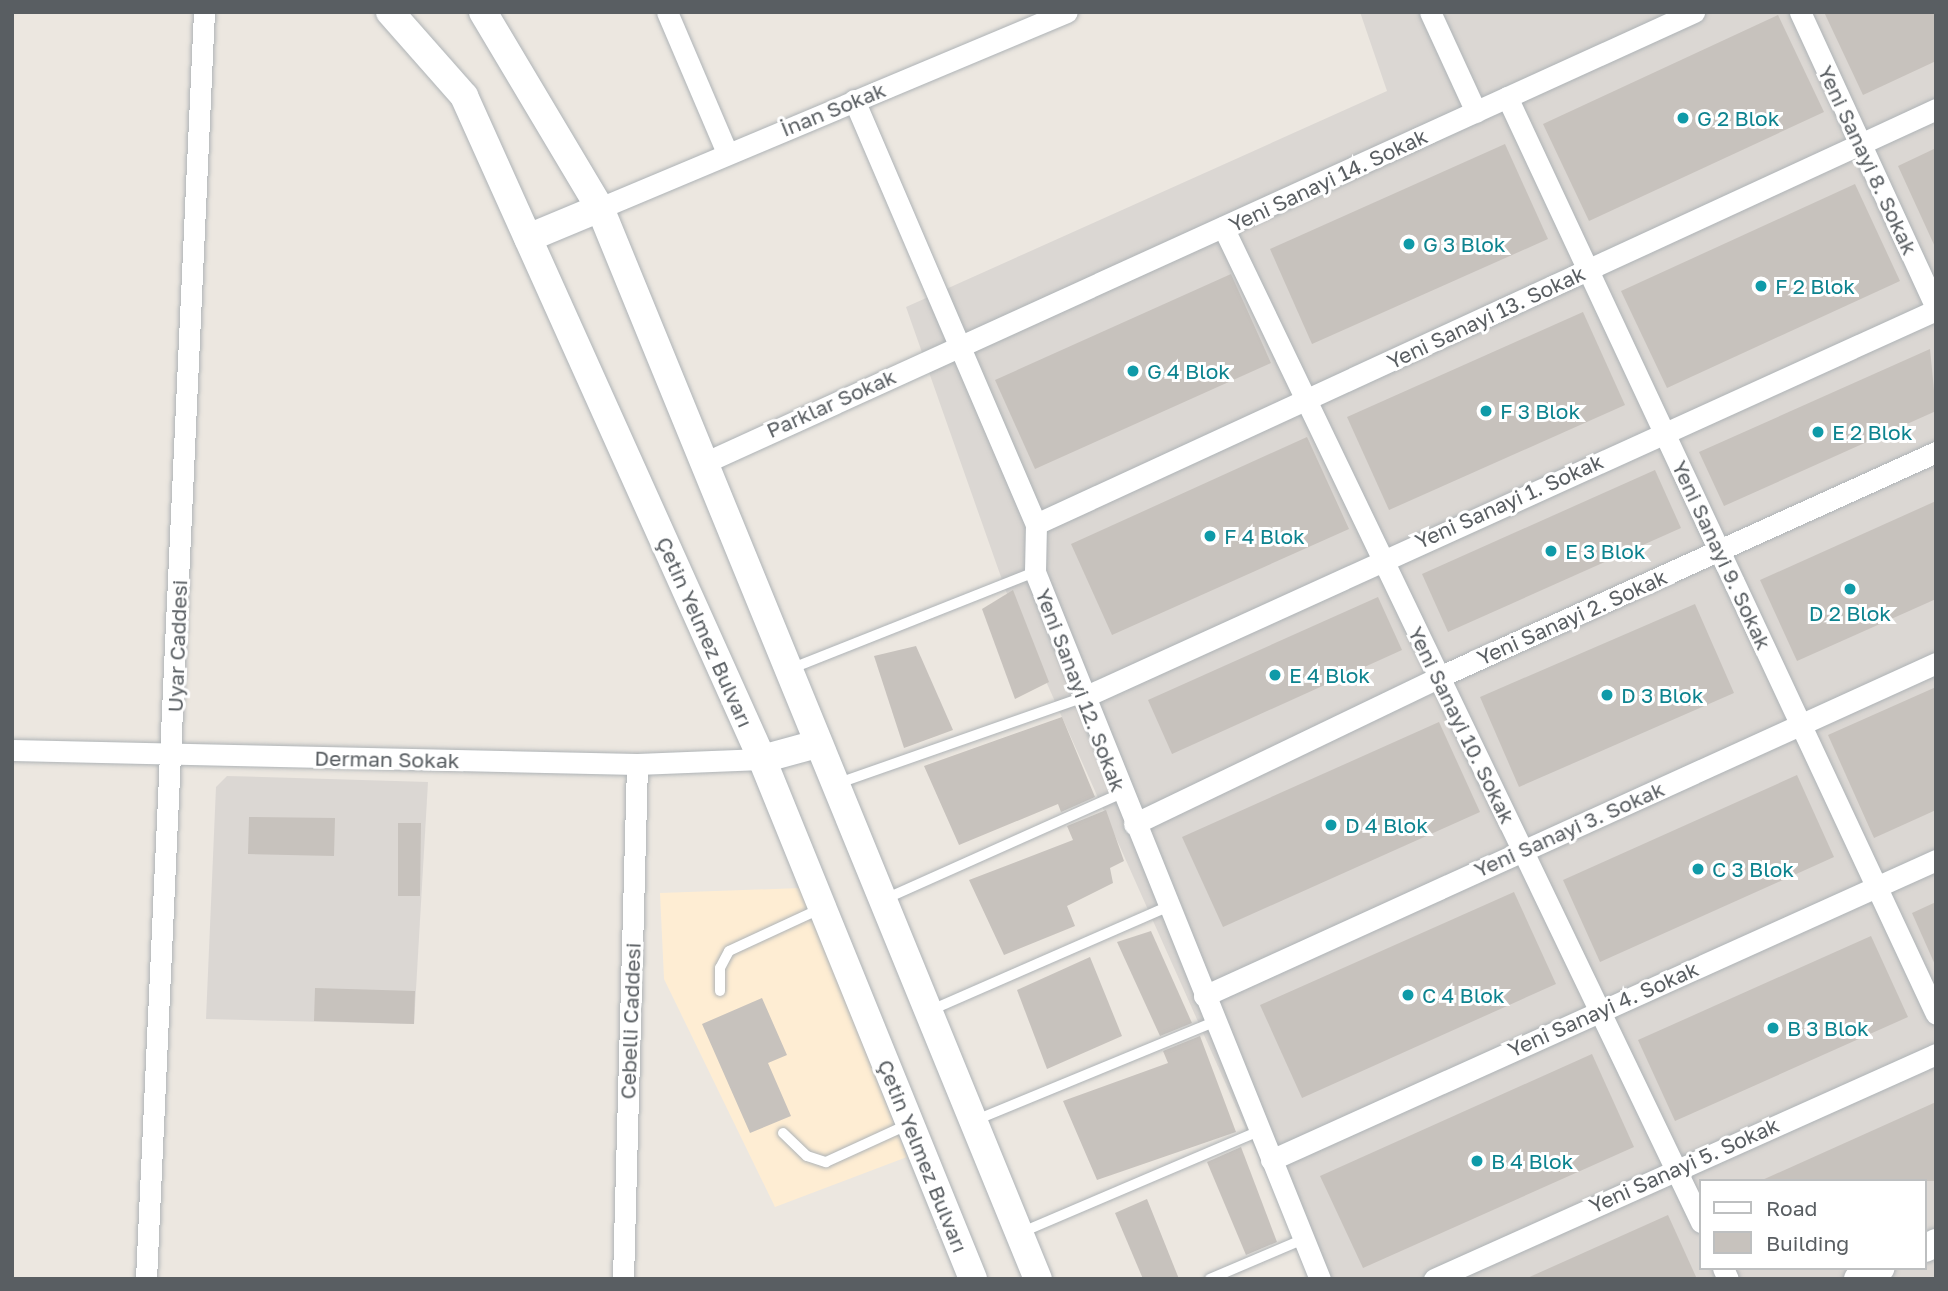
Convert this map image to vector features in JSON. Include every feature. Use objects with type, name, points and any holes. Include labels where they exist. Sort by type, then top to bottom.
[{"type":"street","name":"Uyar Caddesi","points":[[146,1279],[174,756],[188,277],[204,12]]},
{"type":"street","name":"Çetin Yelmez Bulvarı","points":[[390,12],[464,96],[762,759],[973,1279]]},
{"type":"street","points":[[483,12],[600,208],[833,786],[883,900],[1038,1279]]},
{"type":"street","points":[[667,12],[727,153]]},
{"type":"street","name":"İnan Sokak","points":[[600,208],[1067,12]]},
{"type":"street","points":[[1430,12],[1476,112]]},
{"type":"street","name":"Yeni Sanayi 14. Sokak","points":[[960,345],[1694,12]]},
{"type":"street","name":"Yeni Sanayi 8. Sokak","points":[[1800,12],[1936,309]]},
{"type":"street","name":"Yeni Sanayi 9. Sokak","points":[[1507,97],[1936,1014]]},
{"type":"street","name":"Yeni Sanayi 12. Sokak","points":[[854,100],[1036,524],[1035,572],[1167,907],[1321,1279]]},
{"type":"street","name":"Yeni Sanayi 13. Sokak","points":[[1036,524],[1936,109]]},
{"type":"street","points":[[528,237],[600,208]]},
{"type":"street","name":"Yeni Sanayi 10. Sokak","points":[[1223,227],[1700,1220]]},
{"type":"street","name":"Yeni Sanayi 1. Sokak","points":[[1084,696],[1382,557],[1936,309]]},
{"type":"street","name":"Parklar Sokak","points":[[704,463],[960,345]]},
{"type":"street","name":"Yeni Sanayi 2. Sokak","points":[[1134,824],[1439,677],[1936,452]]},
{"type":"street","name":"Yeni Sanayi 3. Sokak","points":[[1204,996],[1522,849],[1936,663]]},
{"type":"street","points":[[762,759],[817,744]]},
{"type":"street","name":"Derman Sokak","points":[[12,750],[174,756],[637,764],[762,759]]},
{"type":"street","name":"Cebelli Caddesi","points":[[623,1279],[637,764]]},
{"type":"street","name":"Yeni Sanayi 4. Sokak","points":[[1271,1160],[1936,860]]},
{"type":"street","name":"Yeni Sanayi 5. Sokak","points":[[1434,1279],[1675,1168],[1936,1054]]},
{"type":"street","points":[[1858,1279],[1877,1270]]},
{"type":"lane","points":[[788,670],[1035,572]]},
{"type":"lane","points":[[833,786],[1084,696]]},
{"type":"lane","points":[[883,900],[1122,793]]},
{"type":"lane","points":[[927,1012],[1167,907]]},
{"type":"lane","points":[[720,991],[720,968],[729,951],[823,908]]},
{"type":"lane","points":[[973,1121],[1214,1022]]},
{"type":"lane","points":[[783,1133],[807,1156],[826,1162],[910,1123]]},
{"type":"lane","points":[[1019,1234],[1259,1130]]},
{"type":"lane","points":[[1210,1279],[1304,1239]]},
{"type":"shaded area","points":[[1360,12],[1936,12],[1936,1279],[1313,1279],[1007,594],[906,307],[1387,91]]},
{"type":"shaded area","points":[[227,776],[428,782],[414,1024],[206,1019],[216,787]]},
{"type":"shaded area","points":[[801,888],[907,1157],[775,1207],[664,979],[660,893]]},
{"type":"building","points":[[1824,12],[1936,12],[1936,61],[1863,95]]},
{"type":"building","name":"G 2 Blok","points":[[1778,15],[1824,112],[1589,221],[1543,124]]},
{"type":"building","name":"G 3 Blok","points":[[1505,144],[1548,239],[1312,344],[1270,249]]},
{"type":"building","points":[[1936,148],[1936,249],[1898,166]]},
{"type":"building","name":"F 2 Blok","points":[[1855,184],[1900,281],[1667,388],[1621,291]]},
{"type":"building","name":"G 4 Blok","points":[[1231,274],[1271,363],[1035,469],[995,380]]},
{"type":"building","name":"F 3 Blok","points":[[1583,312],[1625,405],[1389,510],[1347,417]]},
{"type":"building","name":"E 2 Blok","points":[[1930,349],[1936,411],[1724,506],[1699,452]]},
{"type":"building","name":"F 4 Blok","points":[[1307,437],[1349,529],[1112,635],[1071,544]]},
{"type":"building","name":"E 3 Blok","points":[[1655,470],[1681,528],[1448,632],[1422,574]]},
{"type":"building","name":"D 2 Blok","points":[[1936,501],[1936,599],[1797,661],[1760,580]]},
{"type":"building","points":[[1013,590],[1049,682],[1015,699],[982,609]]},
{"type":"building","name":"E 4 Blok","points":[[1378,597],[1402,650],[1172,754],[1148,700]]},
{"type":"building","name":"D 3 Blok","points":[[1695,604],[1734,693],[1519,787],[1480,697]]},
{"type":"building","points":[[916,646],[953,730],[904,748],[874,656]]},
{"type":"building","points":[[1936,687],[1936,810],[1874,838],[1828,735]]},
{"type":"building","points":[[1062,717],[1095,797],[1061,812],[1058,804],[959,845],[924,766]]},
{"type":"building","name":"D 4 Blok","points":[[1439,722],[1480,812],[1223,927],[1182,837]]},
{"type":"building","name":"C 3 Blok","points":[[1797,775],[1834,857],[1600,962],[1563,880]]},
{"type":"building","points":[[1106,810],[1124,861],[1110,868],[1113,883],[1067,906],[1075,926],[1004,955],[969,880],[1073,840],[1067,826]]},
{"type":"building","points":[[249,817],[335,818],[334,856],[248,854]]},
{"type":"building","points":[[398,823],[421,823],[420,896],[398,896]]},
{"type":"building","name":"C 4 Blok","points":[[1514,892],[1556,984],[1302,1098],[1260,1005]]},
{"type":"building","points":[[1936,902],[1936,967],[1912,913]]},
{"type":"building","points":[[1151,931],[1192,1023],[1160,1036],[1117,942]]},
{"type":"building","name":"B 3 Blok","points":[[1871,936],[1908,1017],[1675,1121],[1638,1040]]},
{"type":"building","points":[[1090,957],[1122,1036],[1047,1069],[1017,990]]},
{"type":"building","points":[[315,988],[415,991],[414,1024],[314,1021]]},
{"type":"building","points":[[762,998],[787,1055],[768,1063],[791,1116],[750,1133],[702,1024]]},
{"type":"building","points":[[1200,1036],[1236,1132],[1097,1180],[1063,1101],[1168,1063],[1163,1051]]},
{"type":"building","name":"B 4 Blok","points":[[1592,1054],[1634,1147],[1363,1268],[1320,1176]]},
{"type":"building","points":[[1936,1102],[1936,1181],[1764,1179]]},
{"type":"building","points":[[1241,1147],[1277,1242],[1246,1255],[1207,1162]]},
{"type":"building","points":[[1147,1199],[1179,1279],[1143,1279],[1115,1213]]},
{"type":"building","points":[[1668,1215],[1697,1279],[1525,1279]]},
{"type":"place","name":"G 2 Blok","points":[[1683,118]]},
{"type":"place","name":"G 3 Blok","points":[[1409,244]]},
{"type":"place","name":"F 2 Blok","points":[[1761,286]]},
{"type":"place","name":"G 4 Blok","points":[[1133,371]]},
{"type":"place","name":"F 3 Blok","points":[[1486,411]]},
{"type":"place","name":"E 2 Blok","points":[[1818,432]]},
{"type":"place","name":"F 4 Blok","points":[[1210,536]]},
{"type":"place","name":"E 3 Blok","points":[[1551,551]]},
{"type":"place","name":"D 2 Blok","points":[[1850,589]]},
{"type":"place","name":"E 4 Blok","points":[[1275,675]]},
{"type":"place","name":"D 3 Blok","points":[[1607,695]]},
{"type":"place","name":"D 4 Blok","points":[[1331,825]]},
{"type":"place","name":"C 3 Blok","points":[[1698,869]]},
{"type":"place","name":"C 4 Blok","points":[[1408,995]]},
{"type":"place","name":"B 3 Blok","points":[[1773,1028]]},
{"type":"place","name":"B 4 Blok","points":[[1477,1161]]}]
